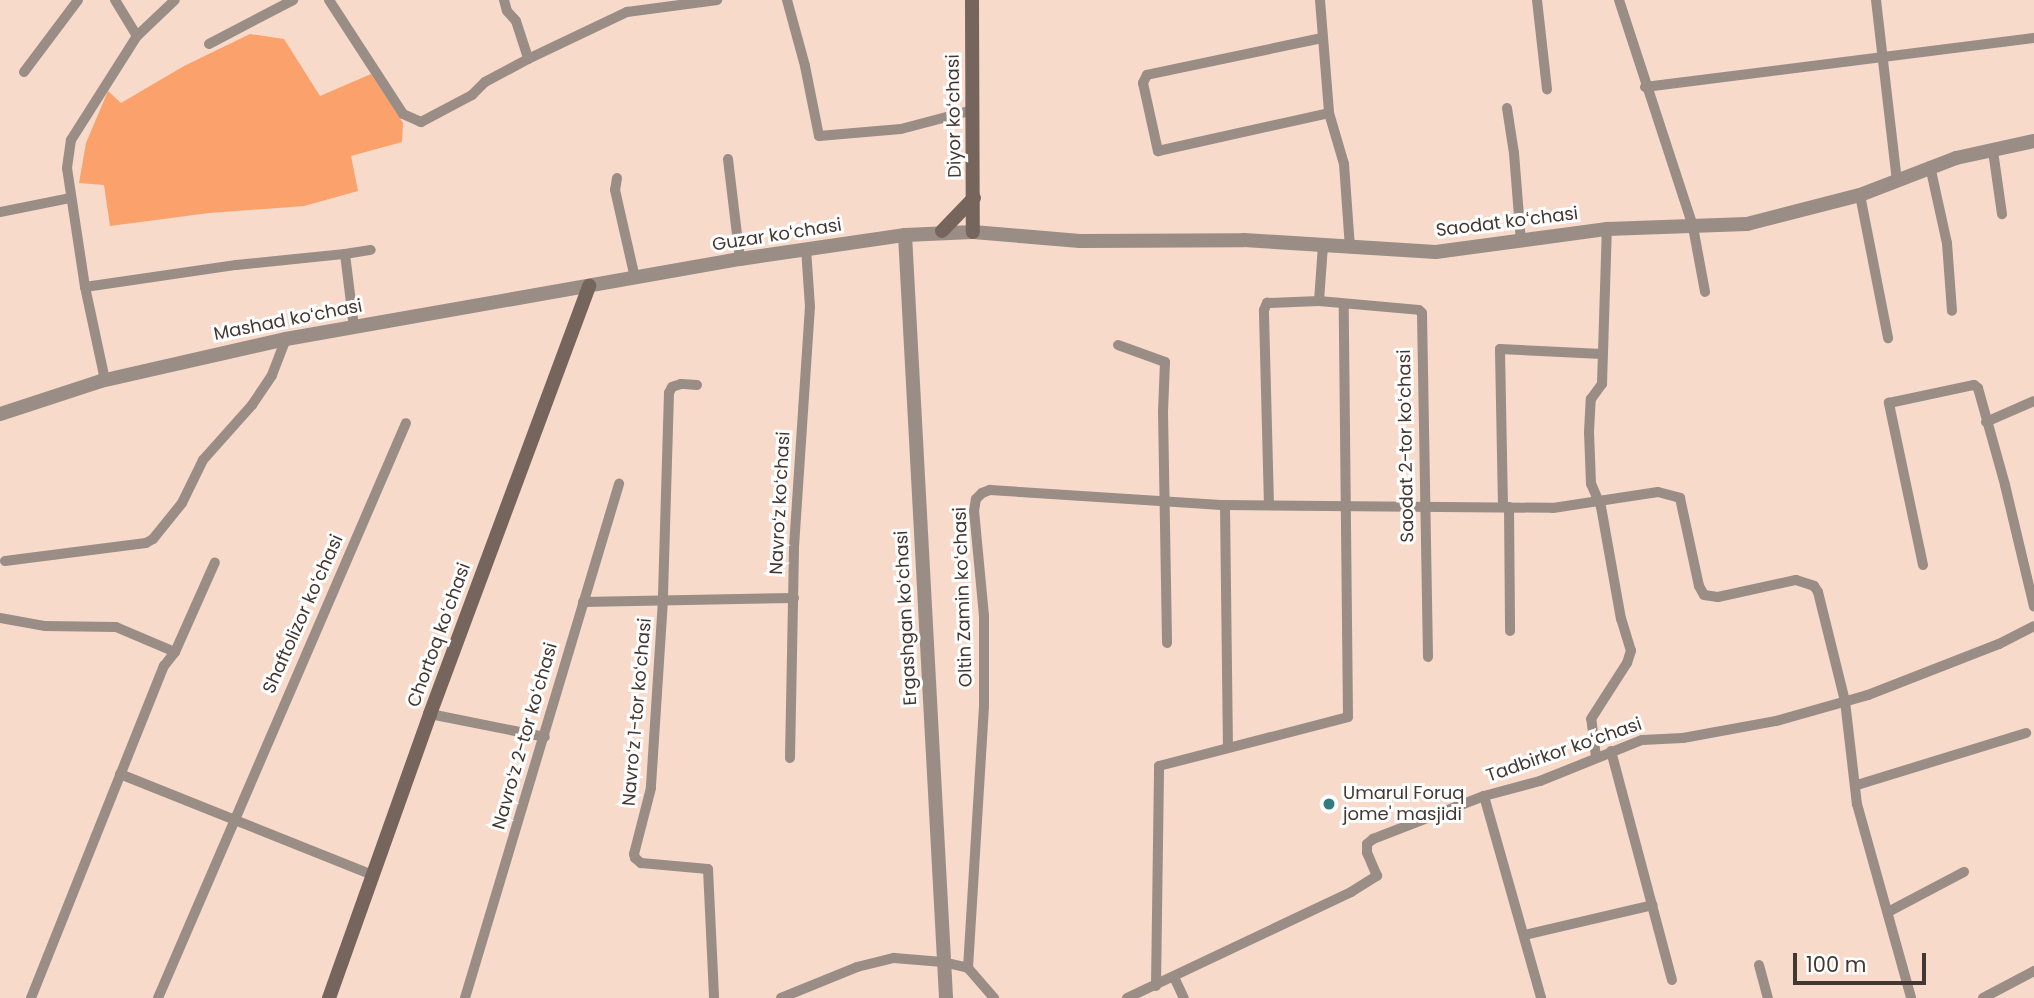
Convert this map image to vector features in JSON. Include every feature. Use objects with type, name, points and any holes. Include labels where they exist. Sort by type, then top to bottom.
[{"type":"main road","name":"Diyor koʻchasi","points":[[972,0],[973,232]]},
{"type":"main road","points":[[942,231],[974,198]]},
{"type":"main road","name":"Chortoq koʻchasi","points":[[329,998],[430,714],[589,286]]},
{"type":"street","points":[[24,72],[78,0]]},
{"type":"street","points":[[115,0],[137,36]]},
{"type":"street","points":[[124,16],[129,0]]},
{"type":"street","points":[[105,380],[85,287],[71,198],[67,168],[71,140],[137,36],[175,0]]},
{"type":"street","points":[[209,44],[293,0]]},
{"type":"street","points":[[329,0],[402,114],[421,122],[472,95],[485,82],[528,59],[627,12],[717,0]]},
{"type":"street","points":[[504,0],[508,11],[516,20],[528,59]]},
{"type":"street","points":[[787,0],[806,66],[819,136],[901,128],[973,110]]},
{"type":"street","points":[[1320,0],[1329,113],[1344,164],[1350,247]]},
{"type":"street","points":[[1537,0],[1547,89]]},
{"type":"street","points":[[1619,0],[1645,87],[1693,227],[1705,292]]},
{"type":"street","points":[[1876,0],[1897,182]]},
{"type":"street","points":[[1322,38],[1147,75],[1143,83],[1158,151],[1329,113]]},
{"type":"street","points":[[1645,87],[2034,38]]},
{"type":"street","points":[[1507,108],[1514,153],[1521,242]]},
{"type":"street","name":"Saodat koʻchasi","points":[[973,232],[1080,241],[1244,240],[1436,252],[1607,229],[1747,224],[1860,195],[1897,182],[1930,166],[2034,141]]},
{"type":"street","points":[[1993,151],[2002,214]]},
{"type":"street","points":[[728,159],[740,259]]},
{"type":"street","points":[[1930,166],[1949,251],[1952,311]]},
{"type":"street","points":[[617,178],[615,190],[635,278]]},
{"type":"street","points":[[1860,195],[1888,338]]},
{"type":"street","points":[[0,212],[71,198]]},
{"type":"street","points":[[1596,757],[1591,719],[1627,663],[1631,651],[1621,619],[1599,501],[1591,484],[1591,399],[1602,384],[1607,229]]},
{"type":"street","name":"Guzar koʻchasi","points":[[589,286],[740,259],[905,235],[942,231],[973,232]]},
{"type":"street","name":"Ergashgan koʻchasi","points":[[905,235],[946,998]]},
{"type":"street","points":[[1320,301],[1322,245]]},
{"type":"street","name":"Navroʻz koʻchasi","points":[[790,758],[794,534],[810,307],[806,249]]},
{"type":"street","points":[[85,287],[236,265],[371,250]]},
{"type":"street","points":[[345,254],[354,327]]},
{"type":"street","name":"Mashad koʻchasi","points":[[0,414],[105,380],[286,339],[589,286]]},
{"type":"street","points":[[1156,986],[1159,766],[1348,717],[1344,304],[1269,301],[1264,310],[1269,505]]},
{"type":"street","name":"Saodat 2-tor koʻchasi","points":[[1344,304],[1414,309],[1422,313],[1428,657]]},
{"type":"street","points":[[5,561],[146,544],[153,539],[182,503],[202,460],[259,395],[272,375],[286,339]]},
{"type":"street","points":[[1118,345],[1165,362],[1167,643]]},
{"type":"street","points":[[1510,631],[1500,349],[1602,354]]},
{"type":"street","name":"Navroʻz 1-tor koʻchasi","points":[[697,384],[681,384],[672,387],[669,393],[663,600],[651,788],[635,858],[641,863],[708,869],[714,998]]},
{"type":"street","points":[[1923,565],[1889,403],[1974,385],[1978,388],[2034,607]]},
{"type":"street","points":[[1986,422],[2034,401]]},
{"type":"street","name":"Shaftolizor koʻchasi","points":[[158,998],[232,819],[406,423]]},
{"type":"street","name":"Navroʻz 2-tor koʻchasi","points":[[464,998],[545,737],[619,484]]},
{"type":"street","name":"Oltin Zamin koʻchasi","points":[[968,968],[984,705],[984,616],[974,504],[982,493],[990,490],[1164,502]]},
{"type":"street","points":[[1164,502],[1553,508],[1658,492],[1680,498],[1699,586],[1704,595],[1718,597],[1796,580],[1814,586],[1845,701],[1857,804],[1911,998]]},
{"type":"street","points":[[1225,505],[1228,748]]},
{"type":"street","points":[[31,998],[163,666],[175,652],[215,562]]},
{"type":"street","points":[[583,602],[794,598]]},
{"type":"street","points":[[0,618],[45,626],[116,627],[175,652]]},
{"type":"street","name":"Tadbirkor koʻchasi","points":[[1126,998],[1156,986],[1377,876],[1367,853],[1367,844],[1373,839],[1484,796],[1540,781],[1642,740],[1683,738],[1776,721],[1845,701],[1999,644],[2034,626]]},
{"type":"street","points":[[430,714],[545,737]]},
{"type":"street","points":[[1857,786],[2026,733]]},
{"type":"street","points":[[1611,751],[1672,980]]},
{"type":"street","points":[[120,774],[372,875]]},
{"type":"street","points":[[1484,796],[1541,998]]},
{"type":"street","points":[[1888,912],[1964,872]]},
{"type":"street","points":[[1525,935],[1653,905]]},
{"type":"street","points":[[781,998],[878,961],[894,958],[943,962],[968,968],[994,998]]},
{"type":"street","points":[[1759,965],[1768,998]]},
{"type":"street","points":[[1983,998],[2034,971]]},
{"type":"street","points":[[1174,977],[1184,998]]},
{"type":"shaded area","points":[[250,34],[284,39],[320,96],[371,74],[403,123],[402,142],[351,156],[358,191],[304,206],[209,213],[110,226],[104,185],[79,183],[86,143],[108,91],[121,103],[184,66]]},
{"type":"place","name":"Umarul Foruq jome' masjidi","points":[[1329,804]]}]
